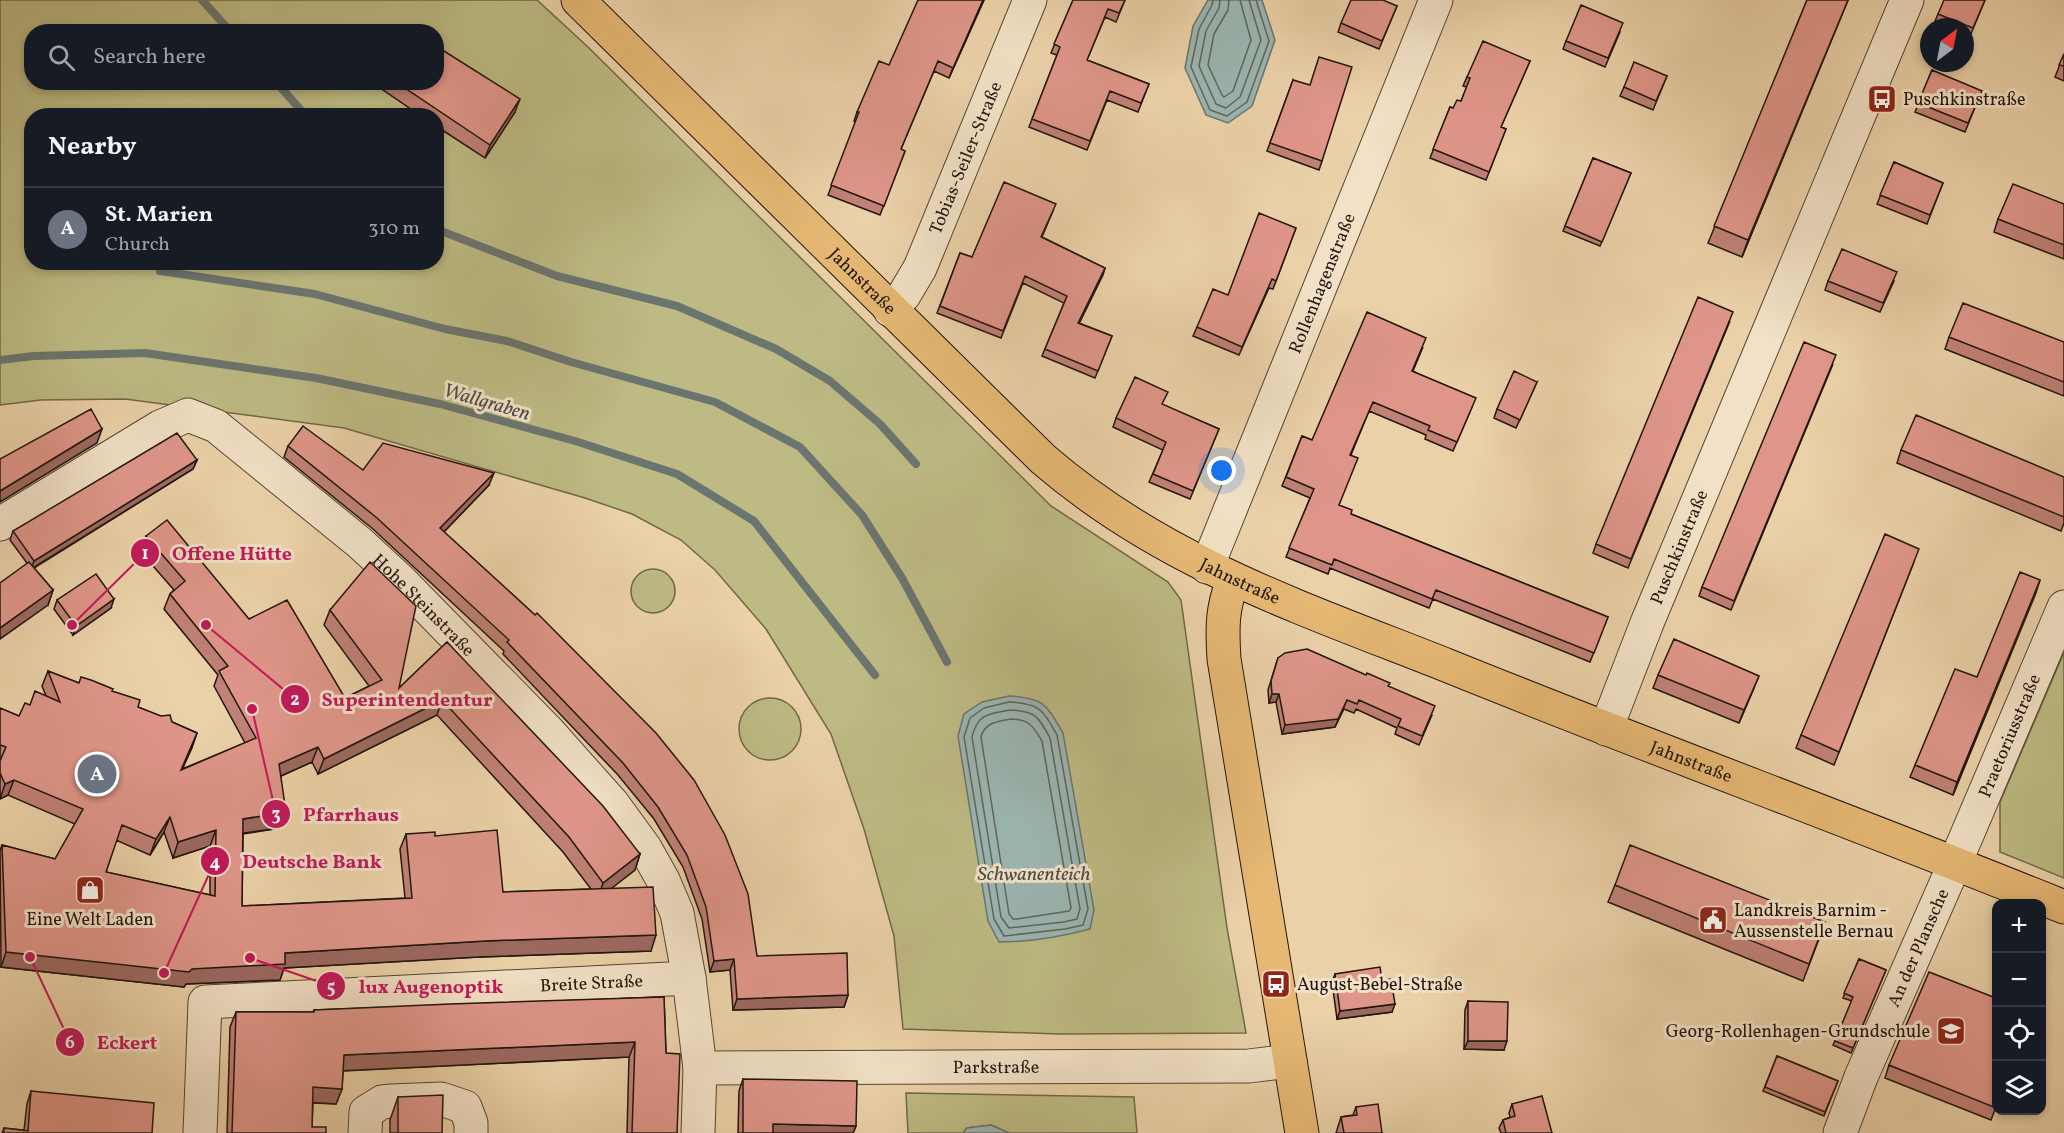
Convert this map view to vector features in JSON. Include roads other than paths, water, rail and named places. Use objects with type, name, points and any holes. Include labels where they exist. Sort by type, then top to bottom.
[{"type":"main road","name":"Jahnstraße","points":[[578,0],[890,310],[1065,478],[1124,521],[1220,573],[1606,729],[1955,863],[2064,908]]},
{"type":"main road","points":[[1220,573],[1227,595],[1222,625],[1224,658],[1302,1133]]},
{"type":"street","name":"Tobias-Seiler-Straße","points":[[890,310],[904,295],[920,268],[1030,0]]},
{"type":"street","name":"Rollenhagenstraße","points":[[1220,573],[1235,495],[1436,0]]},
{"type":"street","name":"Puschkinstraße","points":[[1606,729],[1647,623],[1907,0]]},
{"type":"street","name":"Hohe Steinstraße","points":[[0,524],[160,428],[188,415],[216,426],[360,543],[399,579],[540,723],[613,804],[645,848],[663,880],[676,913],[689,978],[700,1068],[698,1133]]},
{"type":"street","name":"Praetoriusstraße","points":[[1955,863],[2064,607]]},
{"type":"street","name":"An der Plansche","points":[[1840,1133],[1861,1077],[1955,863]]},
{"type":"street","name":"Breite Straße","points":[[200,1133],[205,1002],[689,978]]},
{"type":"street","name":"Parkstraße","points":[[700,1068],[1240,1066],[1290,1061]]},
{"type":"street","points":[[366,1122],[382,1102],[441,1099],[465,1107],[471,1123],[471,1133]]},
{"type":"water","points":[[1208,0],[1262,0],[1275,40],[1252,106],[1228,123],[1206,115],[1185,68],[1193,26]]},
{"type":"water","name":"Schwanenteich","points":[[1009,696],[1030,699],[1043,704],[1063,733],[1094,910],[1090,929],[1045,939],[999,942],[988,921],[958,736],[964,714],[982,702]]},
{"type":"water","points":[[991,1125],[1009,1133],[963,1133],[967,1128]]},
{"type":"waterway","name":"Wallgraben","points":[[202,0],[224,24]]},
{"type":"waterway","name":"Wallgraben","points":[[283,90],[299,108]]},
{"type":"waterway","name":"Wallgraben","points":[[444,232],[557,276],[677,306],[776,349],[830,381],[880,424],[916,464]]},
{"type":"waterway","name":"Wallgraben","points":[[160,271],[315,294],[445,329],[507,341],[571,362],[715,402],[800,447],[862,515],[902,578],[947,662]]},
{"type":"waterway","name":"Wallgraben","points":[[0,360],[34,356],[145,353],[316,378],[440,404],[575,441],[677,474],[754,521],[875,675]]},
{"type":"place","name":"Puschkinstraße","points":[[1882,99]]},
{"type":"place","name":"Offene Hütte","points":[[72,625]]},
{"type":"place","name":"Superintendentur","points":[[206,625]]},
{"type":"place","name":"Pfarrhaus","points":[[252,709]]},
{"type":"place","name":"St. Marien","points":[[97,774]]},
{"type":"place","name":"Eine Welt Laden","points":[[90,890]]},
{"type":"place","name":"Landkreis Barnim - Aussenstelle Bernau","points":[[1713,920]]},
{"type":"place","name":"Eckert","points":[[30,957]]},
{"type":"place","name":"lux Augenoptik","points":[[250,958]]},
{"type":"place","name":"Deutsche Bank","points":[[164,973]]},
{"type":"place","name":"August-Bebel-Straße","points":[[1276,984]]},
{"type":"place","name":"Georg-Rollenhagen-Grundschule","points":[[1951,1031]]}]
